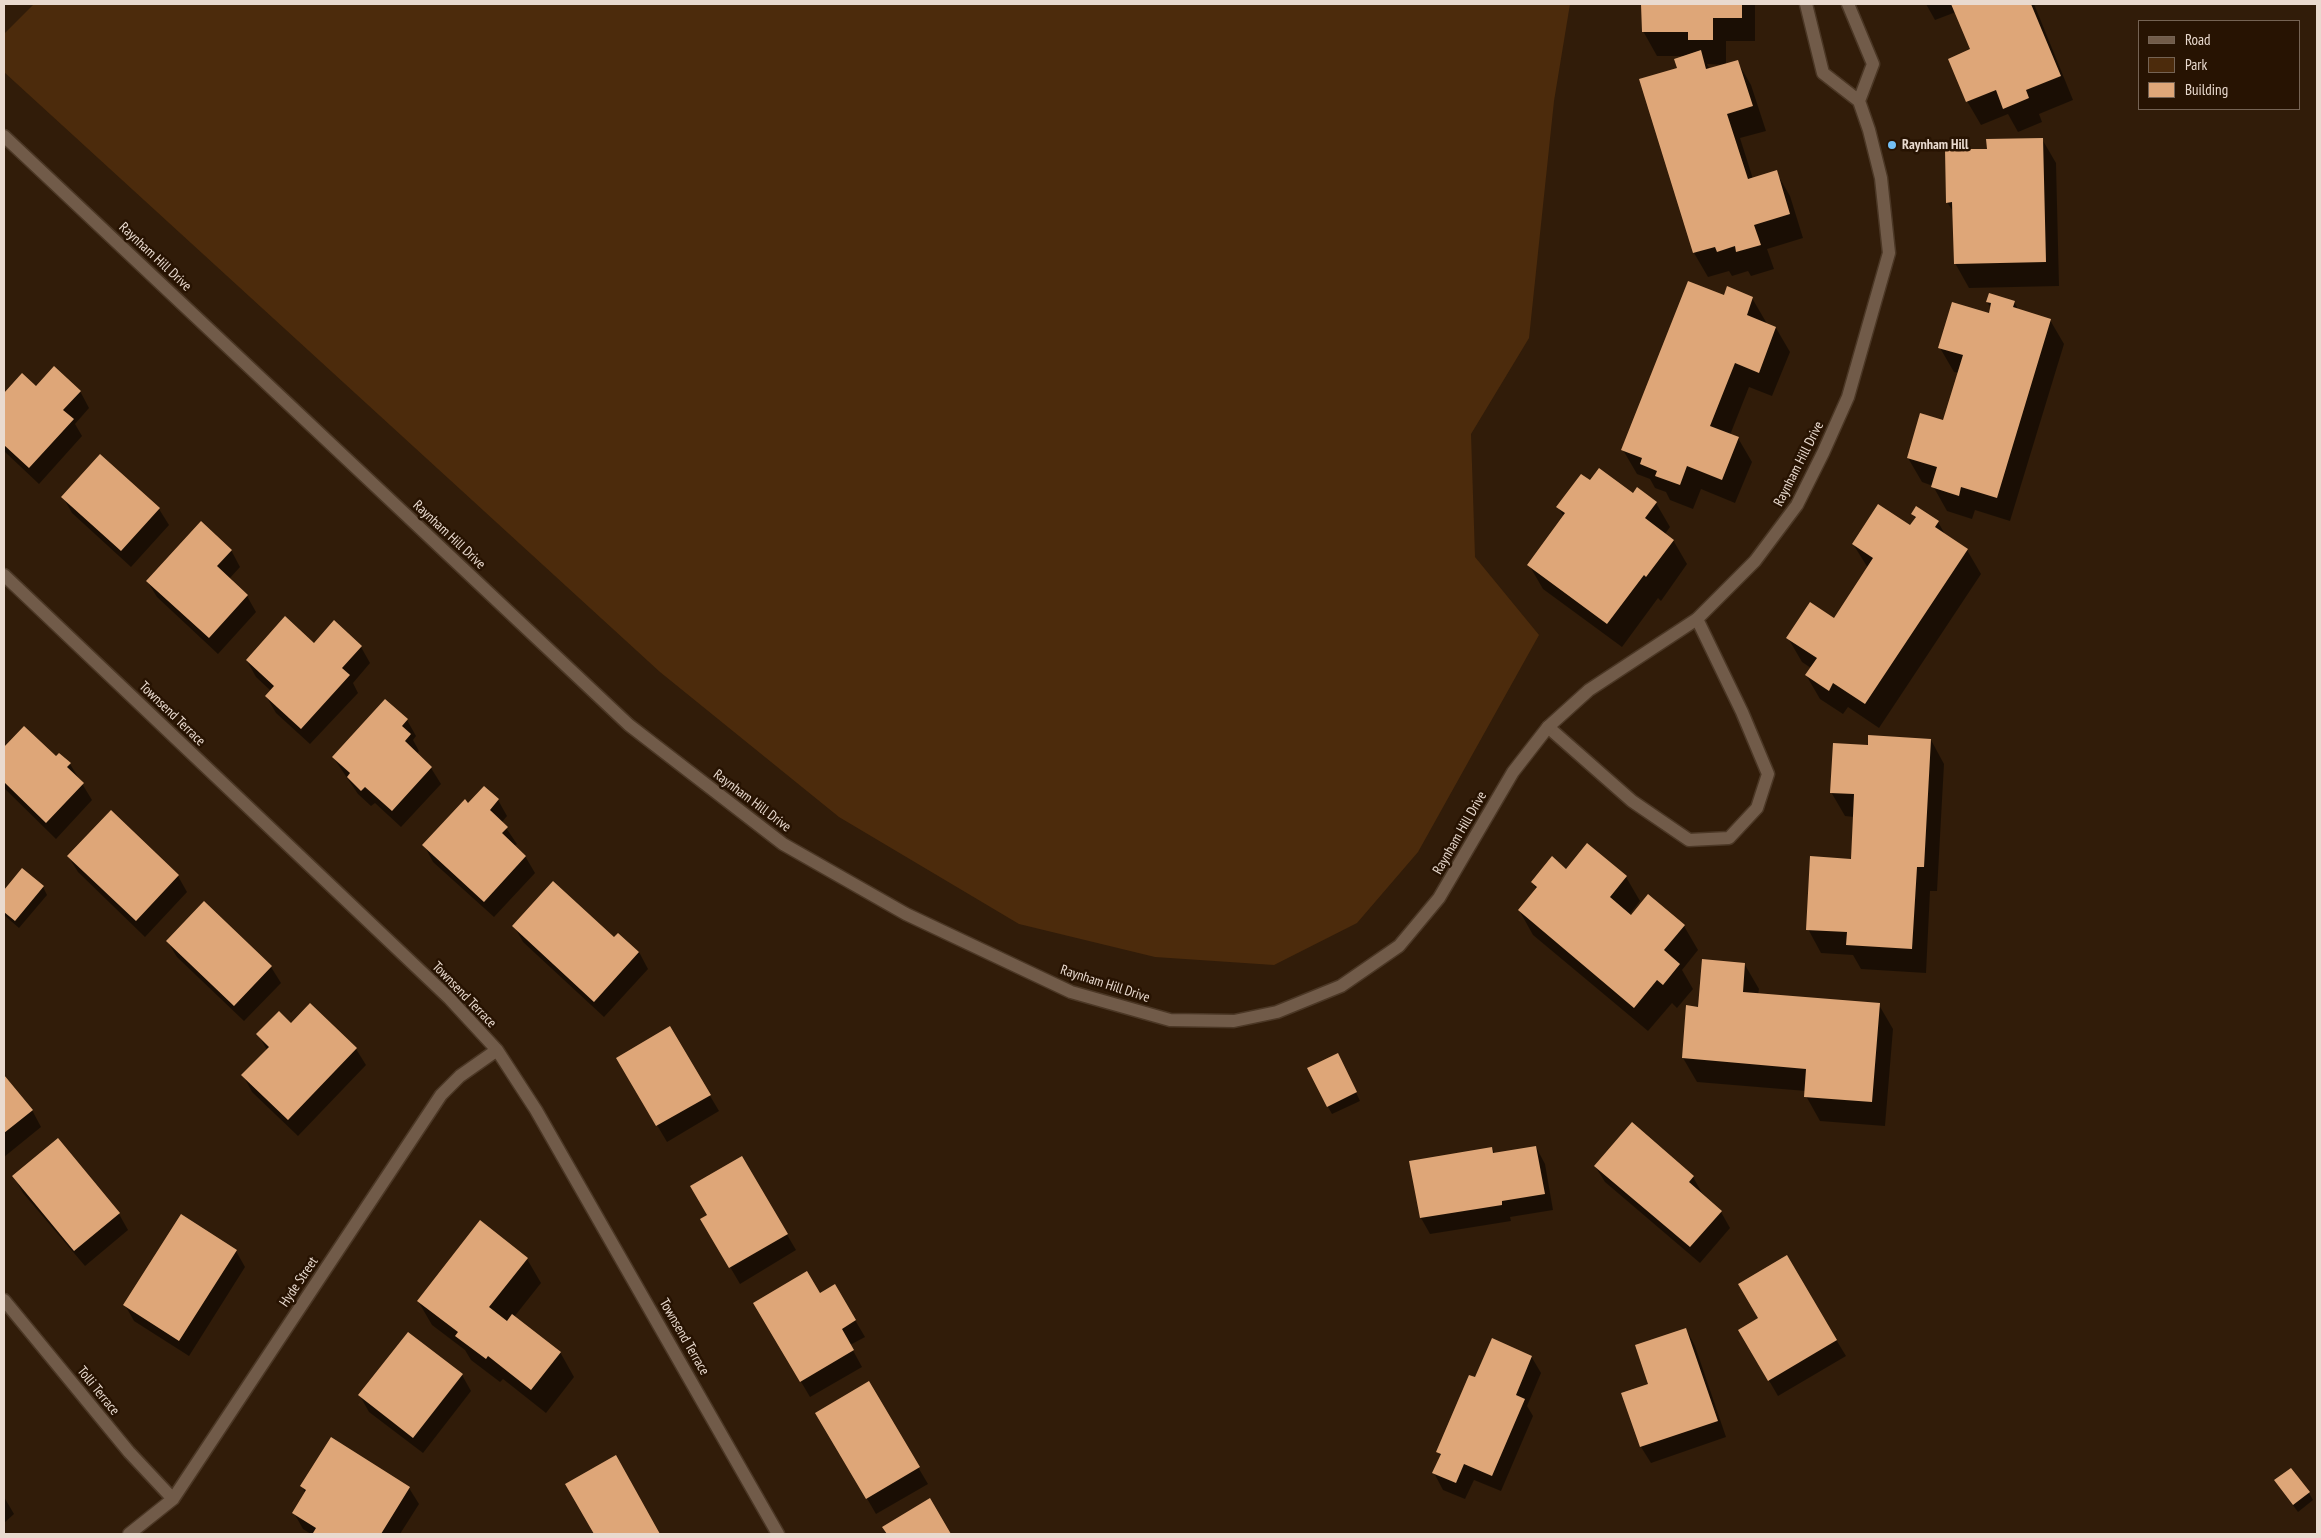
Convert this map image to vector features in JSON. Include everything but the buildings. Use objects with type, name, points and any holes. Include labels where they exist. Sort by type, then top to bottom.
[{"type":"street","points":[[1806,4],[1823,73],[1859,101],[1873,64],[1848,4]]},
{"type":"street","name":"Raynham Hill Drive","points":[[4,136],[629,725],[782,844],[906,914],[1071,992],[1170,1020],[1234,1021],[1277,1012],[1341,986],[1399,946],[1439,898],[1512,772],[1548,727],[1589,690],[1697,619],[1755,561],[1797,505],[1848,397],[1889,253],[1881,178],[1859,101]]},
{"type":"street","name":"Townsend Terrace","points":[[4,575],[449,998],[497,1050],[536,1110],[778,1534]]},
{"type":"street","points":[[1548,727],[1632,801],[1689,840],[1729,838],[1757,808],[1768,774],[1742,712],[1697,619]]},
{"type":"street","name":"Hyde Street","points":[[129,1534],[173,1499],[441,1095],[460,1076],[497,1050]]},
{"type":"street","name":"Tolli Terrace","points":[[4,1300],[129,1452],[173,1499]]},
{"type":"green space","points":[[34,4],[1570,4],[1554,101],[1529,338],[1471,434],[1475,557],[1539,635],[1418,852],[1357,923],[1274,965],[1155,957],[1019,924],[839,817],[660,672],[4,72],[4,34]]},
{"type":"place","name":"Raynham Hill","points":[[1892,145]]}]
